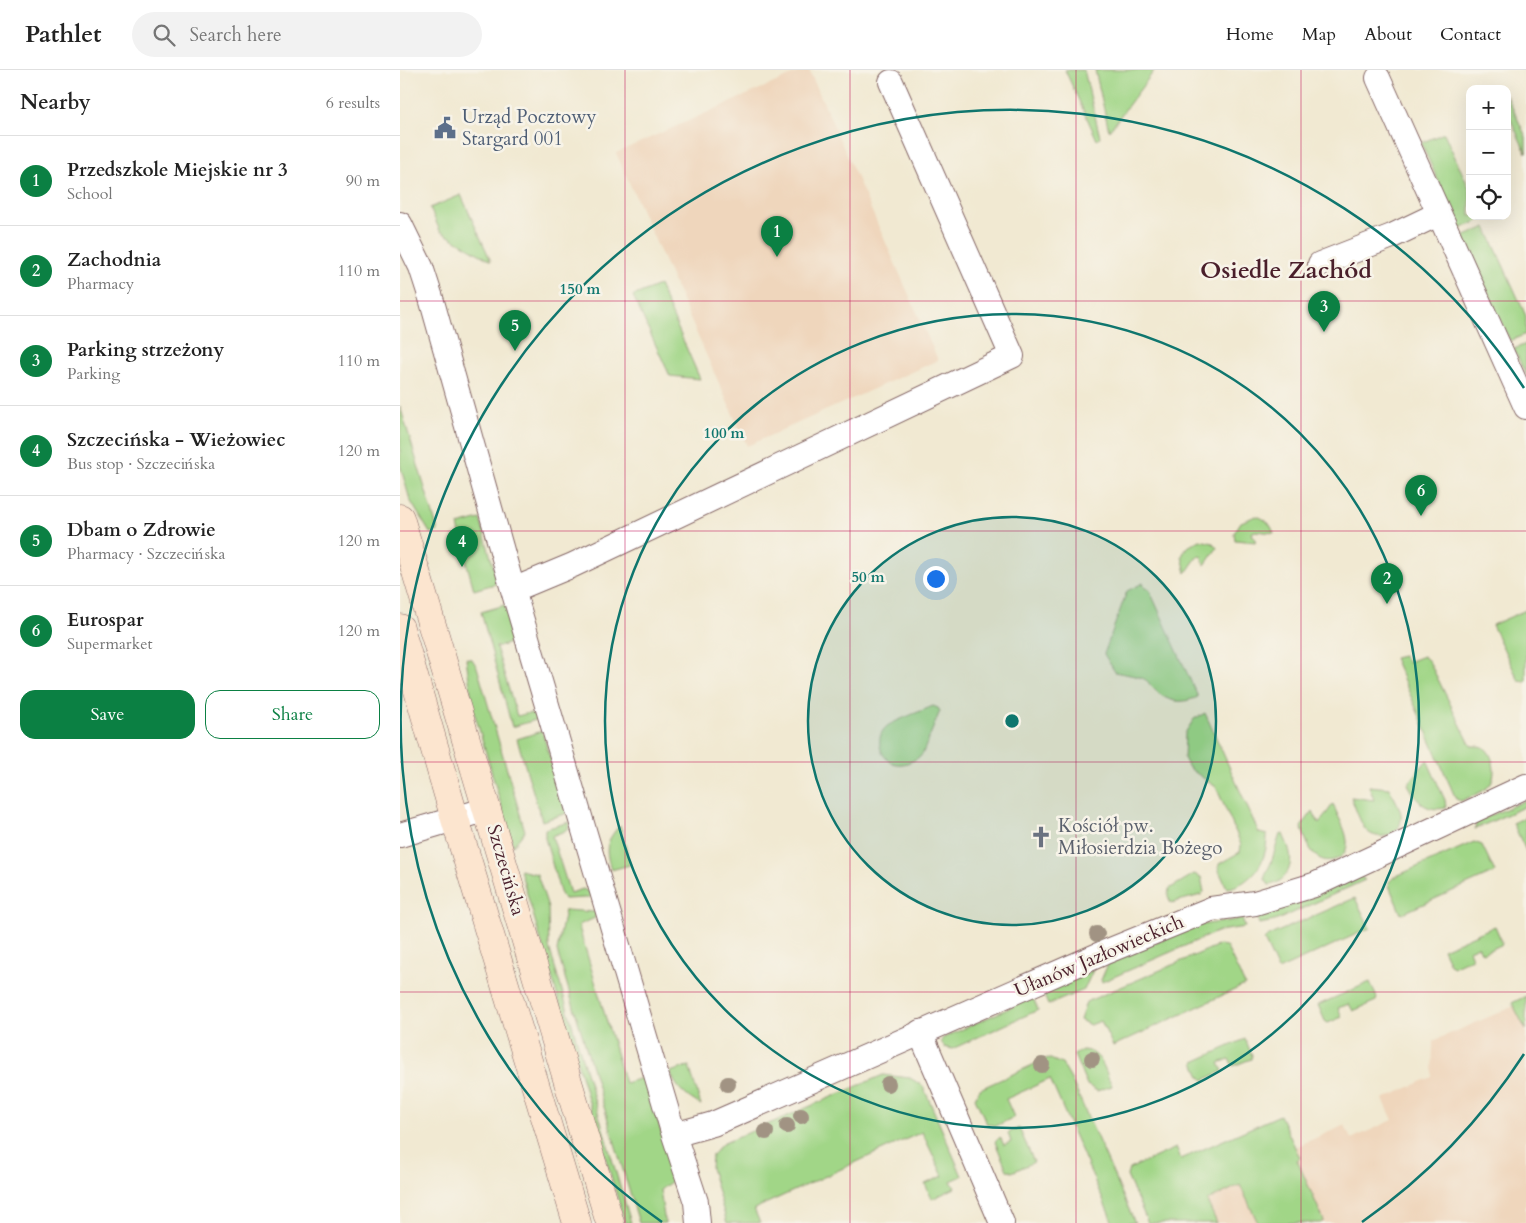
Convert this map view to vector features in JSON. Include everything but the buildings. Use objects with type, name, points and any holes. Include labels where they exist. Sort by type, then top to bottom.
[{"type":"main road","name":"Szczecińska","points":[[400,518],[610,1223]]},
{"type":"main road","name":"Szczecińska","points":[[400,628],[455,819],[577,1223]]},
{"type":"street","points":[[1378,78],[1526,407]]},
{"type":"street","points":[[513,590],[573,566],[1012,356],[891,82]]},
{"type":"street","points":[[1320,264],[1392,236],[1438,214]]},
{"type":"street","points":[[400,224],[406,240],[421,267],[431,298],[513,590],[674,1135],[696,1202],[698,1223]]},
{"type":"street","name":"Ułanów Jazłowieckich","points":[[674,1135],[713,1124],[920,1032],[1211,909],[1255,903],[1314,885],[1526,786]]},
{"type":"street","points":[[400,835],[488,809]]},
{"type":"street","points":[[920,1032],[1002,1223]]},
{"type":"shaded area","points":[[803,70],[809,70],[938,360],[747,446],[616,153]]},
{"type":"shaded area","points":[[1526,1001],[1526,1223],[1160,1223],[1154,1210],[1345,1125],[1351,1139],[1393,1120],[1383,1099],[1432,1077],[1433,1041]]},
{"type":"green space","points":[[1065,70],[1084,70],[1100,137],[1097,140]]},
{"type":"green space","points":[[1095,70],[1154,71],[1109,131]]},
{"type":"green space","points":[[1511,105],[1526,137],[1526,153],[1511,121]]},
{"type":"green space","points":[[1444,133],[1466,181],[1466,220],[1481,220],[1460,229],[1421,143]]},
{"type":"green space","points":[[461,195],[491,261],[440,231],[430,208]]},
{"type":"green space","points":[[1486,227],[1526,316],[1526,334],[1510,341],[1463,237]]},
{"type":"green space","points":[[659,285],[700,379],[670,376],[633,296]]},
{"type":"green space","points":[[1526,344],[1526,375],[1514,349]]},
{"type":"green space","points":[[400,406],[438,531],[430,533],[410,500],[400,465]]},
{"type":"green space","points":[[1256,516],[1267,522],[1274,533],[1255,531],[1252,533],[1256,542],[1235,540],[1234,533],[1241,522]]},
{"type":"green space","points":[[480,519],[498,583],[474,590],[465,557],[473,554],[468,537],[461,538],[458,525]]},
{"type":"green space","points":[[1200,540],[1213,543],[1217,548],[1205,565],[1201,556],[1197,557],[1186,573],[1182,556],[1186,548]]},
{"type":"green space","points":[[1143,583],[1145,588],[1149,589],[1198,697],[1186,701],[1170,700],[1159,694],[1147,681],[1136,676],[1115,672],[1104,654],[1127,591]]},
{"type":"green space","points":[[505,605],[513,638],[508,643],[496,647],[517,716],[531,714],[539,719],[512,727],[481,612]]},
{"type":"green space","points":[[1526,610],[1526,682],[1519,681],[1492,625]]},
{"type":"green space","points":[[1403,656],[1408,662],[1423,656],[1429,661],[1471,746],[1483,747],[1490,754],[1494,765],[1493,777],[1492,782],[1483,791],[1461,801],[1456,799],[1394,658]]},
{"type":"green space","points":[[466,658],[472,659],[477,667],[525,831],[513,846],[473,708]]},
{"type":"green space","points":[[933,706],[940,711],[922,755],[904,764],[893,763],[888,760],[880,746],[880,736],[886,727]]},
{"type":"green space","points":[[1205,713],[1259,833],[1267,835],[1264,856],[1254,874],[1242,883],[1229,888],[1227,888],[1219,871],[1219,864],[1240,852],[1241,845],[1216,787],[1189,768],[1184,758],[1185,733],[1194,719]]},
{"type":"green space","points":[[542,731],[567,813],[542,821],[517,739]]},
{"type":"green space","points":[[1427,760],[1445,800],[1446,808],[1432,808],[1422,804],[1408,784]]},
{"type":"green space","points":[[1369,786],[1389,788],[1401,812],[1399,826],[1386,836],[1369,833],[1365,829],[1351,797],[1374,800]]},
{"type":"green space","points":[[1526,800],[1526,806],[1475,829],[1476,822]]},
{"type":"green space","points":[[1333,804],[1345,832],[1347,847],[1341,857],[1331,861],[1320,859],[1315,855],[1301,827],[1313,811],[1319,824]]},
{"type":"green space","points":[[1526,817],[1526,851],[1513,823]]},
{"type":"green space","points":[[569,822],[566,830],[552,836],[570,893],[583,889],[591,893],[591,896],[587,898],[564,899],[560,892],[545,838],[545,829]]},
{"type":"green space","points":[[620,825],[630,865],[611,870],[607,851],[609,841]]},
{"type":"green space","points":[[1280,834],[1283,834],[1289,848],[1291,858],[1289,869],[1283,878],[1275,884],[1269,885],[1265,875],[1271,863]]},
{"type":"green space","points":[[1474,842],[1482,845],[1495,872],[1401,914],[1390,888],[1389,882],[1394,877]]},
{"type":"green space","points":[[520,870],[537,874],[548,907],[549,947],[631,1223],[625,1223]]},
{"type":"green space","points":[[1194,874],[1201,877],[1204,892],[1201,895],[1171,903],[1168,896],[1169,889]]},
{"type":"green space","points":[[1360,876],[1365,880],[1275,921],[1259,924],[1257,917],[1301,902]]},
{"type":"green space","points":[[1355,898],[1370,928],[1278,970],[1264,940],[1268,936]]},
{"type":"green space","points":[[565,910],[596,912],[595,918],[579,925],[579,927],[625,1083],[645,1077],[675,1179],[660,1190],[665,1223],[639,1223],[557,951]]},
{"type":"green space","points":[[1242,919],[1245,927],[1219,931],[1102,982],[1101,980],[1108,964],[1187,929],[1200,925]]},
{"type":"green space","points":[[1495,926],[1502,942],[1501,945],[1482,953],[1478,946],[1469,950],[1472,958],[1453,967],[1450,964],[1443,949]]},
{"type":"green space","points":[[1219,945],[1226,946],[1245,985],[1113,1046],[1101,1021],[1090,1025],[1080,1020],[1086,1002]]},
{"type":"green space","points":[[1093,970],[1084,990],[1048,1005],[1043,993]]},
{"type":"green space","points":[[1370,982],[1377,998],[1376,1001],[1353,1011],[1349,1004],[1338,1008],[1342,1017],[1328,1023],[1325,1021],[1318,1005]]},
{"type":"green space","points":[[1526,996],[1526,1030],[1512,1003]]},
{"type":"green space","points":[[1029,999],[1034,1000],[1038,1010],[952,1049],[944,1047],[941,1041],[943,1038]]},
{"type":"green space","points":[[1245,1039],[1252,1055],[1251,1059],[1233,1066],[1229,1059],[1219,1063],[1223,1071],[1204,1080],[1200,1077],[1194,1062]]},
{"type":"green space","points":[[1082,1050],[1089,1051],[1098,1057],[1112,1086],[1097,1091],[1087,1085],[1074,1055]]},
{"type":"green space","points":[[1048,1058],[1062,1064],[1072,1081],[1135,1223],[1113,1223],[1050,1079],[1006,1099],[1014,1117],[996,1126],[987,1124],[975,1098],[980,1089]]},
{"type":"green space","points":[[689,1066],[701,1105],[682,1092],[670,1072]]},
{"type":"green space","points":[[883,1075],[910,1078],[923,1086],[962,1176],[951,1181],[955,1188],[932,1199],[925,1184],[943,1176],[922,1132],[754,1209],[760,1223],[727,1223],[711,1168],[712,1155],[722,1144]]},
{"type":"green space","points":[[1280,1115],[1300,1158],[1297,1160],[1324,1221],[1320,1223],[1258,1223],[1240,1185],[1207,1201],[1217,1223],[1148,1223],[1127,1176],[1129,1169],[1176,1148],[1181,1159]]},
{"type":"green space","points":[[1019,1128],[1034,1162],[1012,1172],[1007,1170],[995,1142],[1000,1137],[1004,1145],[1011,1142],[1008,1133]]},
{"type":"place","name":"Urząd Pocztowy Stargard 001","points":[[445,128]]},
{"type":"place","name":"Przedszkole Miejskie nr 3","points":[[777,257]]},
{"type":"place","name":"Parking strzeżony","points":[[1324,332]]},
{"type":"place","name":"Dbam o Zdrowie","points":[[515,351]]},
{"type":"place","name":"Eurospar","points":[[1421,516]]},
{"type":"place","name":"Szczecińska - Wieżowiec","points":[[462,567]]},
{"type":"place","name":"Zachodnia","points":[[1387,604]]},
{"type":"place","name":"Kościół pw. Miłosierdzia Bożego","points":[[1041,837]]},
{"type":"district","name":"Osiedle Zachód","points":[[1286,270]]}]
